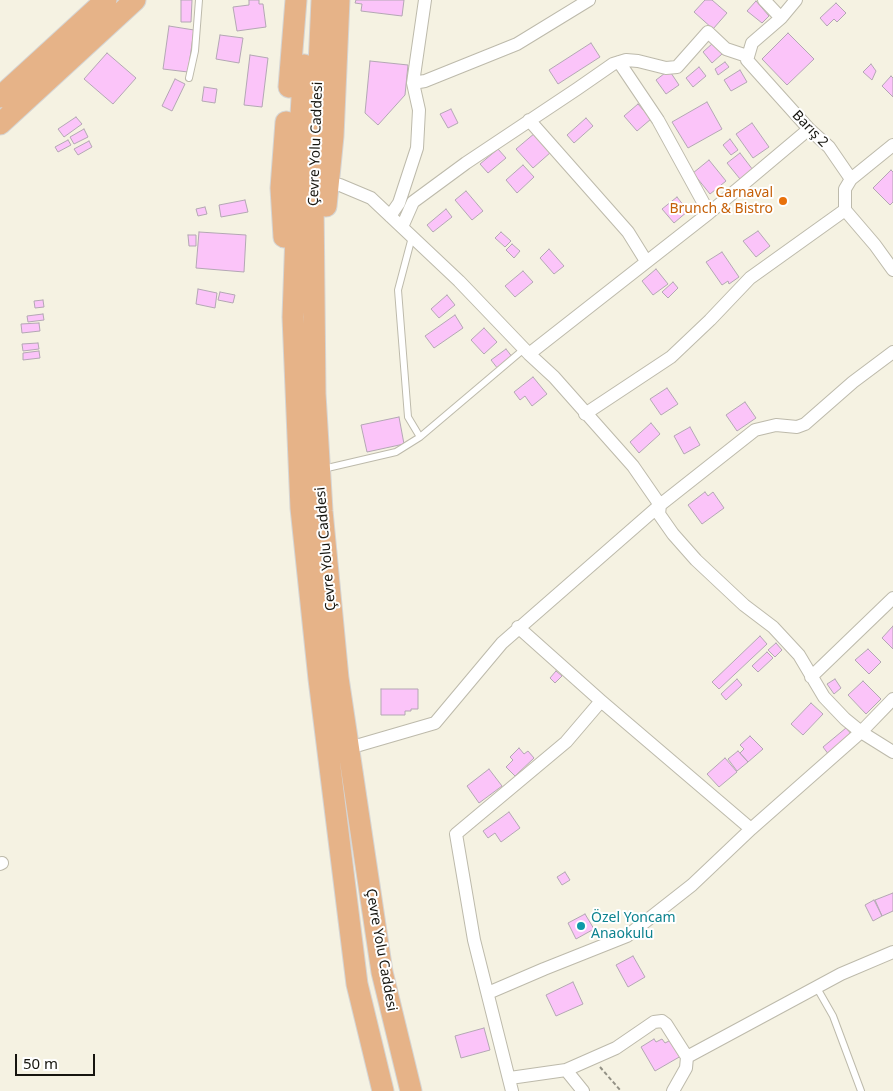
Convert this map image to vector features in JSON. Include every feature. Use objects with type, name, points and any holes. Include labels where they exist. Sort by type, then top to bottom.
[{"type":"highway","points":[[0,97],[105,0]]},
{"type":"highway","points":[[0,124],[135,0]]},
{"type":"highway","points":[[293,317],[286,281],[280,188],[296,0]]},
{"type":"highway","name":"Çevre Yolu Caddesi","points":[[308,0],[299,148],[293,317],[301,508],[319,679],[357,984],[383,1091]]},
{"type":"highway","name":"Çevre Yolu Caddesi","points":[[322,0],[313,198],[315,394],[322,511],[338,678],[382,972],[411,1091]]},
{"type":"highway","points":[[314,318],[320,287],[333,136],[339,0]]},
{"type":"street","points":[[390,216],[399,203],[417,148],[419,110],[413,83],[425,0]]},
{"type":"street","points":[[413,83],[425,81],[517,44],[589,0]]},
{"type":"street","points":[[764,0],[781,18]]},
{"type":"street","points":[[402,227],[412,202],[466,163],[613,64],[626,60],[666,68],[677,67],[708,32],[726,49],[748,56],[752,43],[781,18],[796,0]]},
{"type":"street","name":"Barış 2","points":[[748,56],[746,60],[809,129],[829,147],[851,179]]},
{"type":"street","points":[[619,62],[658,120],[709,212]]},
{"type":"street","points":[[529,120],[628,232],[646,261]]},
{"type":"street","points":[[527,351],[709,212],[809,129]]},
{"type":"street","points":[[892,147],[851,179],[845,189],[845,210],[875,245],[893,270]]},
{"type":"street","points":[[328,184],[340,185],[371,198],[459,281],[554,377],[632,466],[660,505],[659,514],[684,547],[719,583],[773,627],[799,655],[824,697],[862,732],[893,752]]},
{"type":"street","points":[[586,414],[671,357],[750,278],[845,210]]},
{"type":"street","points":[[349,748],[435,723],[502,643],[518,627],[660,505],[756,430],[776,425],[796,427],[805,424],[853,382],[893,352]]},
{"type":"street","points":[[811,677],[893,598]]},
{"type":"street","points":[[518,627],[601,702],[751,829]]},
{"type":"street","points":[[488,993],[627,936],[692,885],[751,829],[862,732],[893,698]]},
{"type":"street","points":[[512,1091],[474,940],[456,834],[566,742],[601,702]]},
{"type":"street","points":[[687,1057],[841,974],[893,952]]},
{"type":"street","points":[[510,1078],[566,1070],[616,1048],[654,1022],[662,1021],[666,1024],[687,1057],[686,1068],[673,1091]]},
{"type":"street","points":[[566,1070],[582,1091]]},
{"type":"lane","points":[[189,78],[195,51],[199,0]]},
{"type":"lane","points":[[412,236],[398,290],[408,417],[420,437]]},
{"type":"lane","points":[[319,470],[396,452],[420,437],[527,351]]},
{"type":"lane","points":[[816,988],[833,1016],[861,1091]]},
{"type":"path","points":[[592,1058],[621,1091]]},
{"type":"building","points":[[181,0],[192,0],[191,22],[181,22]]},
{"type":"building","points":[[249,0],[259,0],[259,4],[263,4],[266,27],[237,31],[233,7],[249,5]]},
{"type":"building","points":[[356,0],[404,0],[402,16],[361,11],[362,4],[355,3]]},
{"type":"building","points":[[705,0],[712,0],[727,13],[713,29],[694,12]]},
{"type":"building","points":[[756,1],[769,16],[762,23],[747,11]]},
{"type":"building","points":[[836,3],[846,13],[837,22],[834,19],[827,26],[820,18]]},
{"type":"building","points":[[169,26],[194,30],[188,72],[163,69]]},
{"type":"building","points":[[788,33],[814,59],[787,85],[762,59]]},
{"type":"building","points":[[220,35],[243,38],[239,63],[216,59]]},
{"type":"building","points":[[591,43],[600,57],[558,84],[549,70]]},
{"type":"building","points":[[713,43],[722,54],[712,63],[703,52]]},
{"type":"building","points":[[107,53],[136,78],[113,104],[84,79]]},
{"type":"building","points":[[250,55],[268,58],[262,107],[244,105]]},
{"type":"building","points":[[370,61],[408,65],[405,95],[378,125],[365,113]]},
{"type":"building","points":[[725,62],[729,67],[718,75],[715,69]]},
{"type":"building","points":[[871,64],[876,71],[872,80],[863,72]]},
{"type":"building","points":[[699,67],[706,76],[693,87],[686,78]]},
{"type":"building","points":[[669,70],[679,85],[666,94],[656,80]]},
{"type":"building","points":[[740,70],[747,82],[731,91],[724,80]]},
{"type":"building","points":[[891,76],[893,78],[893,97],[882,86]]},
{"type":"building","points":[[175,79],[185,84],[172,111],[162,106]]},
{"type":"building","points":[[204,87],[217,89],[215,103],[202,101]]},
{"type":"building","points":[[707,102],[722,129],[688,148],[672,122]]},
{"type":"building","points":[[638,104],[651,119],[637,131],[624,116]]},
{"type":"building","points":[[451,109],[458,123],[448,128],[440,114]]},
{"type":"building","points":[[76,117],[82,124],[64,137],[58,129]]},
{"type":"building","points":[[586,118],[593,126],[574,143],[567,135]]},
{"type":"building","points":[[752,123],[769,147],[753,158],[736,134]]},
{"type":"building","points":[[84,129],[88,137],[74,144],[70,137]]},
{"type":"building","points":[[535,133],[551,152],[533,168],[516,149]]},
{"type":"building","points":[[730,139],[738,150],[731,155],[723,145]]},
{"type":"building","points":[[68,140],[71,145],[58,152],[55,147]]},
{"type":"building","points":[[89,141],[92,147],[78,155],[74,149]]},
{"type":"building","points":[[498,149],[506,158],[488,173],[480,164]]},
{"type":"building","points":[[740,153],[753,170],[740,179],[727,163]]},
{"type":"building","points":[[709,160],[726,181],[710,194],[693,173]]},
{"type":"building","points":[[523,165],[534,177],[517,193],[506,180]]},
{"type":"building","points":[[891,170],[893,172],[893,202],[890,205],[873,188]]},
{"type":"building","points":[[466,191],[483,211],[472,220],[455,200]]},
{"type":"building","points":[[677,197],[688,211],[674,223],[662,209]]},
{"type":"building","points":[[245,200],[248,212],[221,217],[219,205]]},
{"type":"building","points":[[205,207],[207,214],[198,216],[196,209]]},
{"type":"building","points":[[446,209],[452,217],[433,232],[427,225]]},
{"type":"building","points":[[758,231],[770,246],[756,257],[743,241]]},
{"type":"building","points":[[199,232],[246,235],[244,272],[196,268]]},
{"type":"building","points":[[501,232],[511,241],[505,247],[495,238]]},
{"type":"building","points":[[188,235],[196,235],[196,246],[189,246]]},
{"type":"building","points":[[512,244],[520,251],[514,258],[506,250]]},
{"type":"building","points":[[549,249],[564,266],[554,274],[540,258]]},
{"type":"building","points":[[722,252],[739,277],[729,284],[728,281],[722,285],[706,262]]},
{"type":"building","points":[[656,269],[668,284],[653,295],[642,281]]},
{"type":"building","points":[[523,271],[533,282],[515,297],[505,286]]},
{"type":"building","points":[[673,282],[678,288],[668,298],[662,292]]},
{"type":"building","points":[[198,289],[217,293],[215,308],[196,304]]},
{"type":"building","points":[[220,292],[235,295],[233,303],[218,300]]},
{"type":"building","points":[[447,295],[455,305],[439,318],[431,309]]},
{"type":"building","points":[[43,300],[44,307],[35,308],[34,301]]},
{"type":"building","points":[[43,314],[44,320],[28,322],[27,316]]},
{"type":"building","points":[[455,315],[463,328],[434,348],[425,336]]},
{"type":"building","points":[[39,323],[40,331],[22,333],[21,324]]},
{"type":"building","points":[[484,328],[497,342],[484,354],[471,340]]},
{"type":"building","points":[[38,343],[39,349],[23,351],[22,344]]},
{"type":"building","points":[[506,349],[513,358],[498,369],[491,360]]},
{"type":"building","points":[[39,351],[40,358],[23,360],[23,353]]},
{"type":"building","points":[[533,377],[547,394],[532,406],[525,396],[520,400],[514,392]]},
{"type":"building","points":[[667,388],[678,404],[661,415],[650,399]]},
{"type":"building","points":[[745,402],[756,418],[737,431],[726,415]]},
{"type":"building","points":[[399,417],[404,444],[367,452],[361,425]]},
{"type":"building","points":[[651,423],[660,434],[639,453],[630,442]]},
{"type":"building","points":[[690,427],[700,445],[684,454],[674,436]]},
{"type":"building","points":[[705,492],[708,496],[713,492],[724,508],[702,524],[688,505]]},
{"type":"building","points":[[893,626],[893,649],[882,638]]},
{"type":"building","points":[[760,636],[767,644],[719,689],[712,682]]},
{"type":"building","points":[[776,643],[782,650],[775,657],[768,650]]},
{"type":"building","points":[[868,649],[881,662],[869,674],[855,660]]},
{"type":"building","points":[[767,652],[773,658],[758,672],[752,666]]},
{"type":"building","points":[[556,671],[562,676],[555,683],[550,678]]},
{"type":"building","points":[[737,679],[742,685],[726,700],[721,694]]},
{"type":"building","points":[[835,679],[841,688],[834,694],[827,684]]},
{"type":"building","points":[[863,681],[881,699],[866,714],[848,695]]},
{"type":"building","points":[[381,689],[418,689],[418,709],[405,711],[405,715],[381,715]]},
{"type":"building","points":[[811,703],[823,714],[803,735],[791,724]]},
{"type":"building","points":[[846,728],[852,735],[829,755],[823,747]]},
{"type":"building","points":[[750,736],[763,749],[748,762],[740,753],[744,749],[740,745]]},
{"type":"building","points":[[519,748],[524,754],[528,751],[534,758],[515,776],[506,767],[513,760],[510,757]]},
{"type":"building","points":[[738,751],[748,762],[737,771],[728,759]]},
{"type":"building","points":[[725,758],[737,772],[719,787],[707,774]]},
{"type":"building","points":[[489,769],[502,786],[479,803],[467,786]]},
{"type":"building","points":[[509,812],[520,828],[501,842],[495,833],[488,838],[483,831]]},
{"type":"building","points":[[565,872],[570,880],[562,885],[557,877]]},
{"type":"building","points":[[893,893],[893,911],[882,916],[875,900]]},
{"type":"building","points":[[874,900],[882,916],[873,921],[865,905]]},
{"type":"building","name":"Özel Yoncam Anaokulu","points":[[585,914],[594,929],[576,939],[568,923]]},
{"type":"building","points":[[633,956],[645,977],[628,987],[616,965]]},
{"type":"building","points":[[573,982],[583,1004],[556,1016],[546,995]]},
{"type":"building","points":[[484,1028],[490,1050],[461,1058],[455,1036]]},
{"type":"building","points":[[654,1039],[656,1042],[662,1039],[665,1043],[671,1040],[681,1056],[655,1071],[641,1047]]},
{"type":"place","name":"Carnaval Brunch & Bistro","points":[[783,201]]},
{"type":"place","name":"Özel Yoncam Anaokulu","points":[[581,926]]}]
